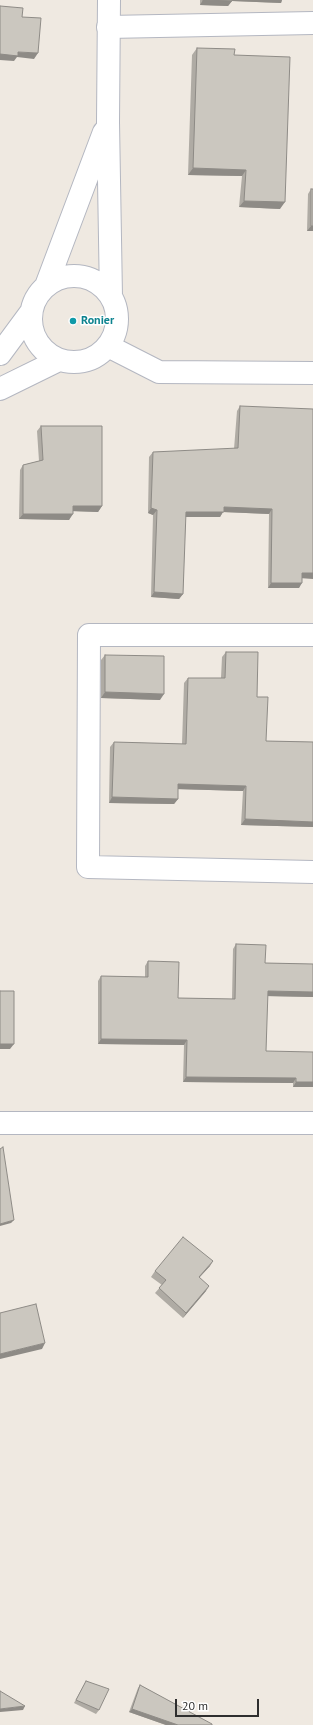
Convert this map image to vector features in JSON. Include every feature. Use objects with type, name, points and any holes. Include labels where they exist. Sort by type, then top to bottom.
[{"type":"street","points":[[109,0],[108,122],[111,297]]},
{"type":"street","points":[[108,27],[313,23]]},
{"type":"street","points":[[46,286],[108,122]]},
{"type":"street","points":[[74,276],[89,278],[102,286],[111,297],[117,312],[116,330],[108,346],[94,358],[77,363],[58,360],[45,353],[36,341],[30,327],[31,312],[36,298],[46,286],[59,278],[74,276]]},
{"type":"street","points":[[0,354],[31,312]]},
{"type":"street","points":[[108,346],[159,372],[313,373]]},
{"type":"street","points":[[0,389],[58,360]]},
{"type":"street","points":[[313,635],[89,635],[88,867],[313,872]]},
{"type":"street","points":[[0,1123],[313,1123]]},
{"type":"building","points":[[203,0],[232,0],[232,1]]},
{"type":"building","points":[[0,6],[23,8],[22,17],[41,18],[38,53],[18,52],[18,56],[0,54]]},
{"type":"building","points":[[197,48],[235,49],[234,55],[290,57],[285,202],[244,201],[246,170],[193,168]]},
{"type":"building","points":[[311,189],[313,189],[313,226],[311,226]]},
{"type":"building","points":[[240,406],[313,409],[313,573],[302,573],[302,583],[271,583],[272,509],[224,507],[224,512],[186,512],[183,594],[154,592],[157,510],[151,508],[153,452],[238,448]]},
{"type":"building","points":[[41,426],[102,426],[102,506],[73,506],[73,514],[23,514],[23,465],[43,460]]},
{"type":"building","points":[[226,652],[258,652],[257,697],[268,697],[266,741],[313,742],[313,822],[245,819],[246,786],[178,784],[178,799],[112,797],[114,742],[186,744],[188,678],[225,678]]},
{"type":"building","points":[[105,655],[164,656],[164,694],[105,692]]},
{"type":"building","points":[[236,944],[266,945],[265,963],[313,964],[313,992],[268,991],[266,1051],[313,1052],[313,1082],[296,1082],[296,1078],[186,1077],[187,1040],[101,1039],[101,976],[148,977],[148,961],[179,962],[178,998],[235,999]]},
{"type":"building","points":[[0,991],[14,991],[14,1044],[0,1044]]},
{"type":"building","points":[[3,1147],[14,1220],[0,1224],[0,1149]]},
{"type":"building","points":[[183,1237],[213,1261],[199,1277],[209,1286],[186,1313],[159,1288],[166,1280],[155,1271]]},
{"type":"building","points":[[36,1304],[45,1343],[0,1354],[0,1313]]},
{"type":"building","points":[[86,1681],[109,1689],[99,1710],[76,1700]]},
{"type":"building","points":[[140,1685],[212,1725],[178,1725],[132,1709]]},
{"type":"building","points":[[0,1691],[25,1706],[0,1709]]},
{"type":"place","name":"Ronier","points":[[73,321]]}]
